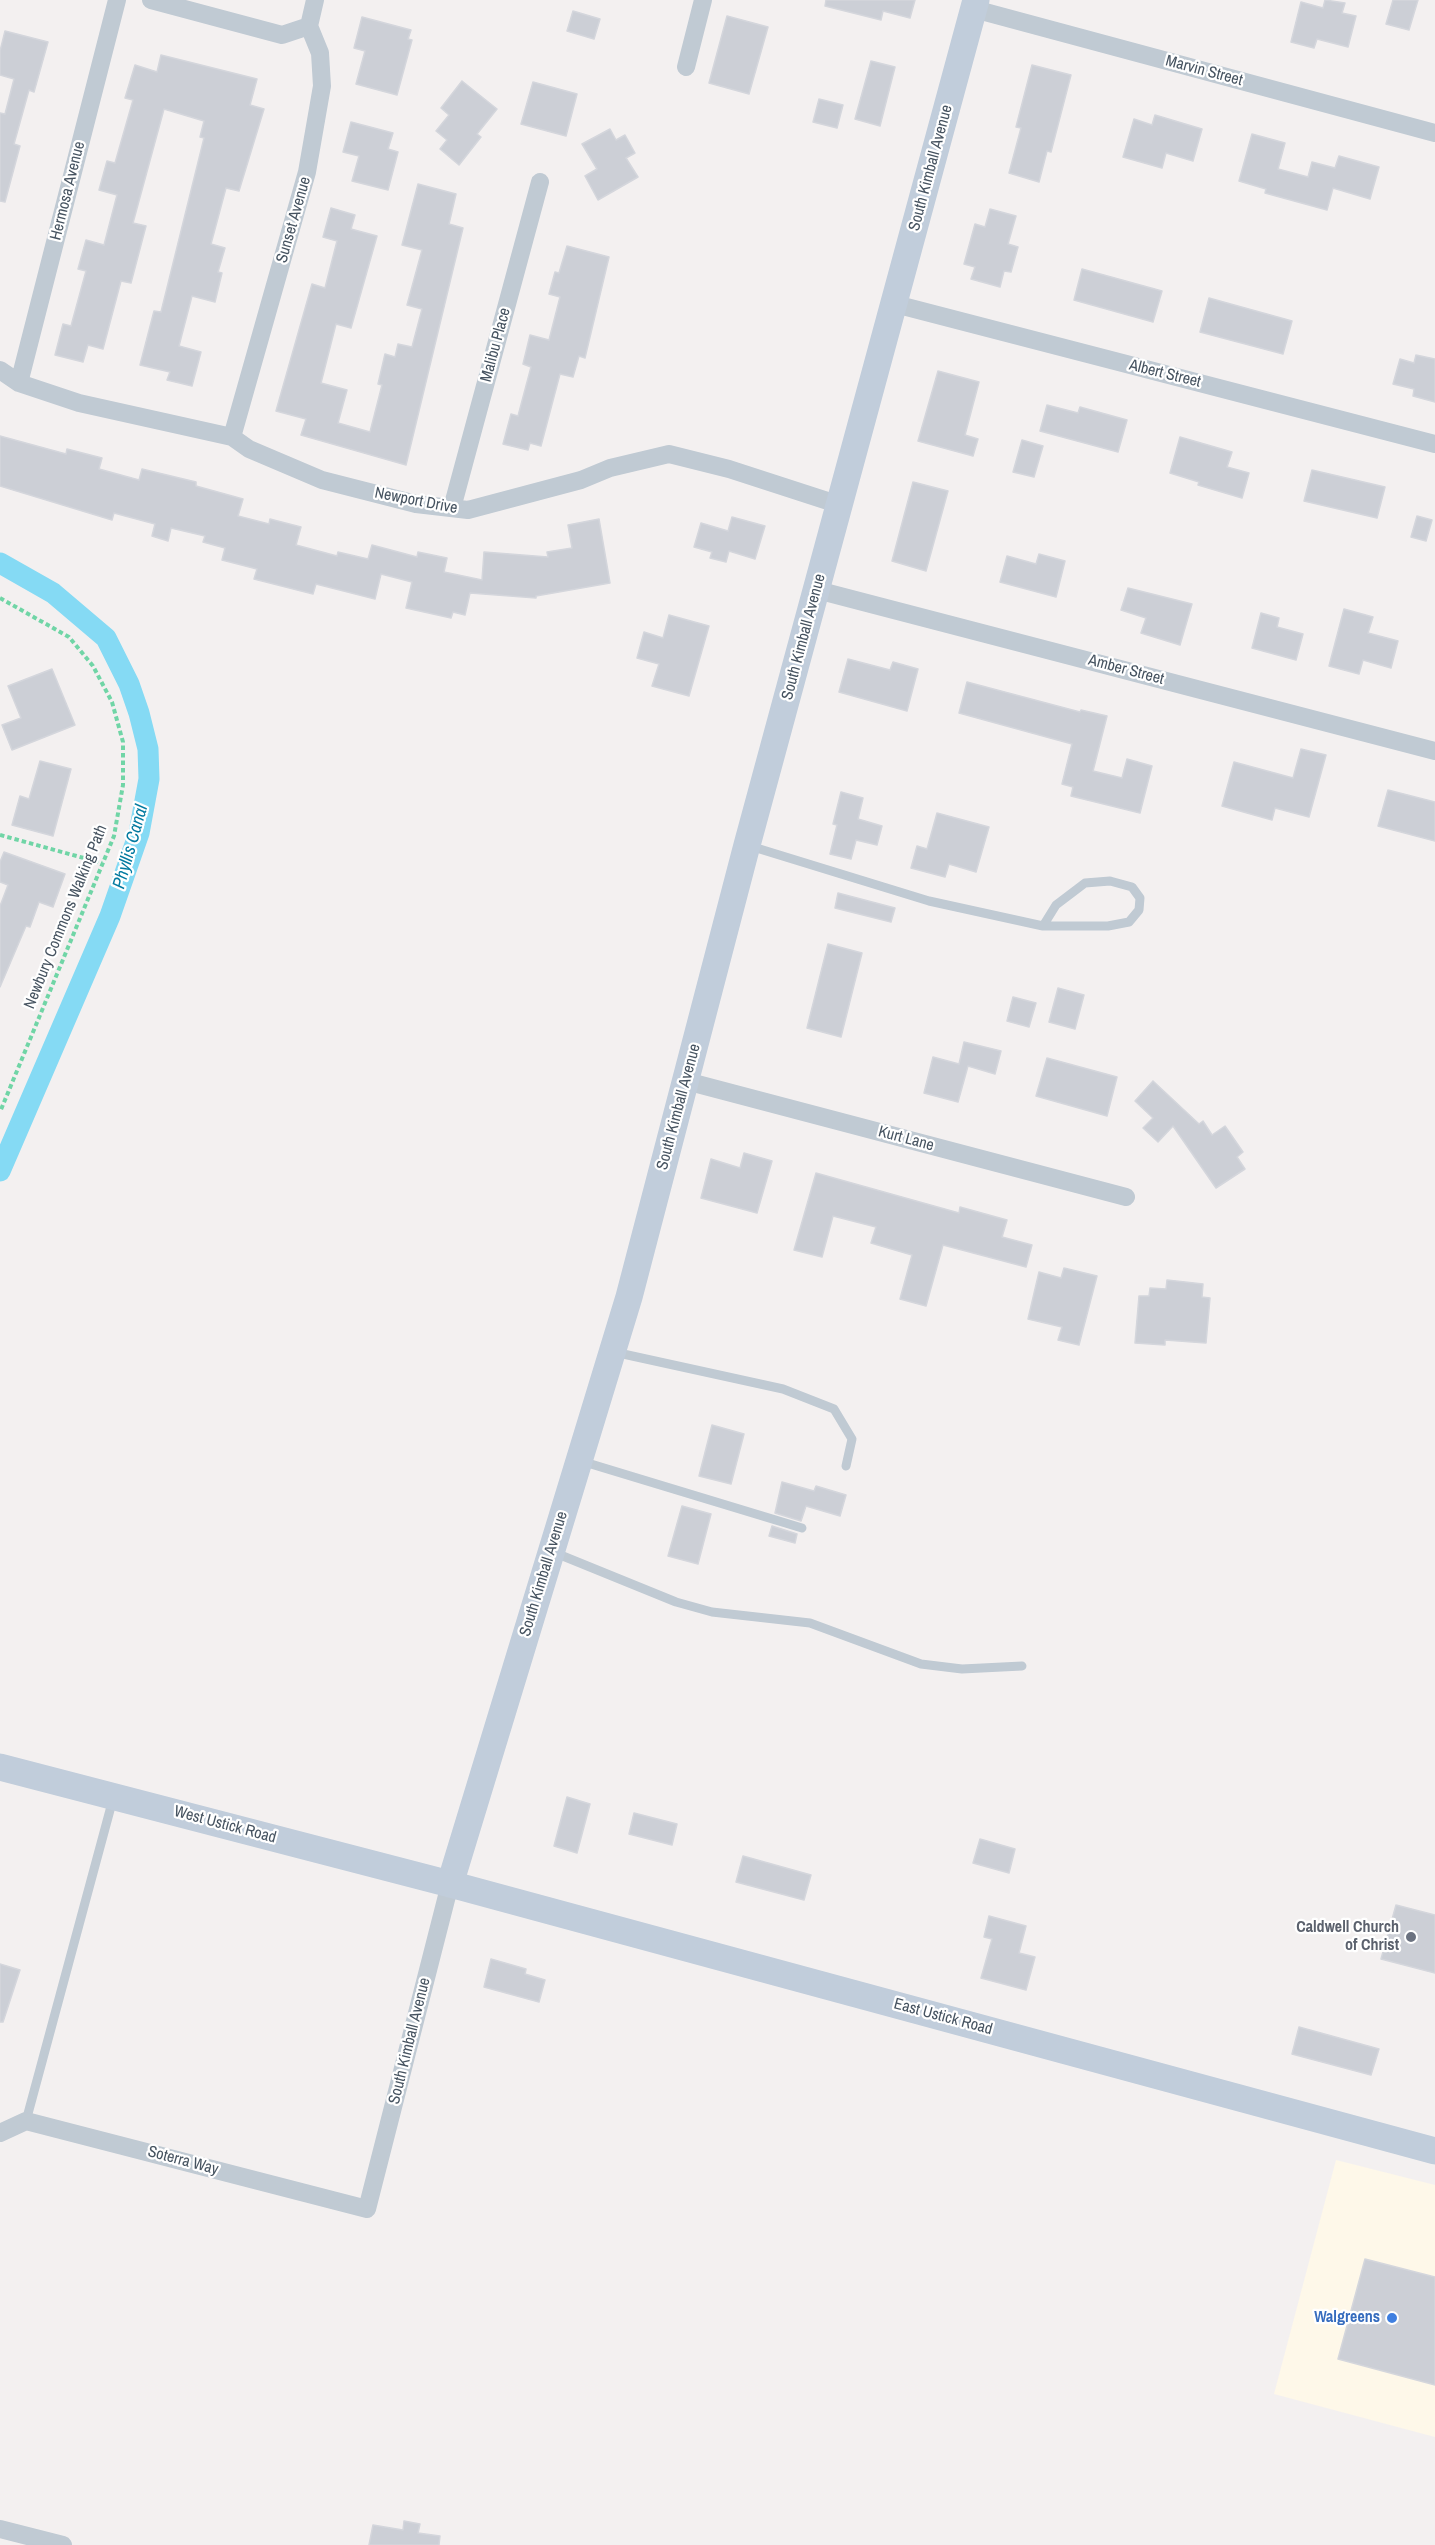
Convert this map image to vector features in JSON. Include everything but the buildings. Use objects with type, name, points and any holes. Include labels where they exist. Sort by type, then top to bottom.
[{"type":"street","name":"Hermosa Avenue","points":[[18,383],[117,0]]},
{"type":"street","points":[[151,0],[282,35],[309,26],[315,0]]},
{"type":"street","points":[[686,67],[703,0]]},
{"type":"street","name":"Marvin Street","points":[[975,5],[1435,132]]},
{"type":"street","name":"South Kimball Avenue","points":[[367,2209],[450,1884],[629,1297],[747,845],[975,5]]},
{"type":"street","name":"Sunset Avenue","points":[[232,437],[308,172],[322,86],[320,53],[309,26]]},
{"type":"street","name":"Malibu Place","points":[[452,508],[540,182]]},
{"type":"street","name":"Albert Street","points":[[895,304],[1435,444]]},
{"type":"street","name":"Newport Drive","points":[[0,369],[18,383],[79,403],[232,437],[249,449],[322,480],[416,504],[468,510],[581,480],[610,468],[669,454],[729,469],[840,505]]},
{"type":"street","name":"Amber Street","points":[[817,590],[1435,751]]},
{"type":"street","name":"Kurt Lane","points":[[686,1081],[1126,1197]]},
{"type":"street","name":"West Ustick Road","points":[[0,1767],[450,1884]]},
{"type":"street","name":"East Ustick Road","points":[[450,1884],[1435,2151]]},
{"type":"street","points":[[0,2133],[26,2121]]},
{"type":"street","name":"Soterra Way","points":[[26,2121],[367,2209]]},
{"type":"street","points":[[0,2529],[63,2545]]},
{"type":"lane","points":[[747,845],[929,901],[1043,926],[1108,926],[1129,922],[1139,910],[1140,898],[1132,887],[1110,881],[1085,883],[1056,905],[1043,926]]},
{"type":"lane","points":[[612,1351],[783,1389],[834,1409],[852,1438],[846,1466]]},
{"type":"lane","points":[[578,1460],[802,1528]]},
{"type":"lane","points":[[551,1551],[676,1602],[712,1612],[810,1623],[921,1664],[962,1669],[1022,1666]]},
{"type":"lane","points":[[26,2121],[113,1796]]},
{"type":"path","name":"Newbury Commons Walking Path","points":[[0,598],[69,638],[93,666],[112,702],[123,742],[123,785],[114,836],[0,1112]]},
{"type":"path","points":[[0,835],[102,863]]},
{"type":"shaded area","points":[[1336,2160],[1435,2185],[1435,2437],[1274,2394]]},
{"type":"waterway","name":"Phyllis Canal","points":[[0,563],[53,593],[106,638],[129,684],[139,713],[148,749],[149,779],[139,833],[110,916],[0,1171]]},
{"type":"place","name":"Caldwell Church of Christ","points":[[1411,1937]]},
{"type":"place","name":"Walgreens","points":[[1392,2318]]}]
